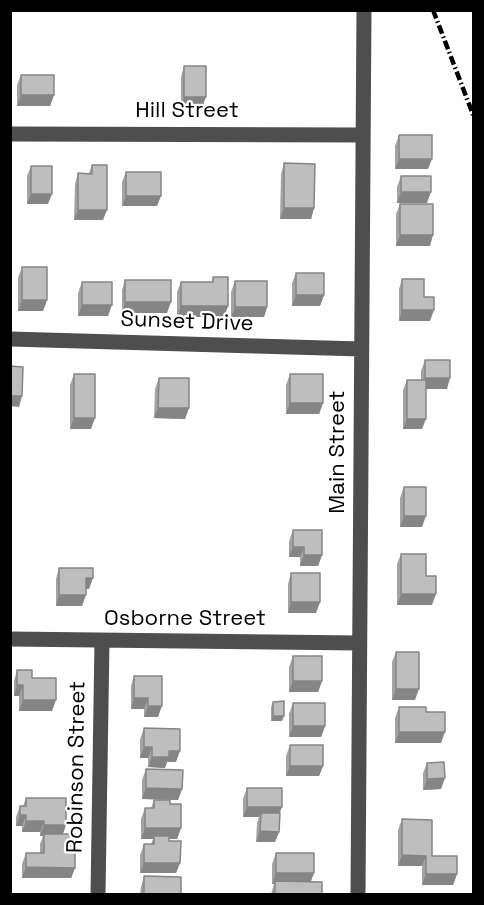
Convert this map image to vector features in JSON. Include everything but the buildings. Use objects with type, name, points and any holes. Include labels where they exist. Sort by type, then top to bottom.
[{"type":"street","name":"Main Street","points":[[358,894],[364,10]]},
{"type":"street","name":"Hill Street","points":[[10,134],[363,135]]},
{"type":"street","name":"Sunset Drive","points":[[10,339],[361,350]]},
{"type":"street","name":"Osborne Street","points":[[10,639],[359,643]]},
{"type":"street","name":"Robinson Street","points":[[98,894],[102,641]]},
{"type":"railway","points":[[433,10],[474,117]]}]
